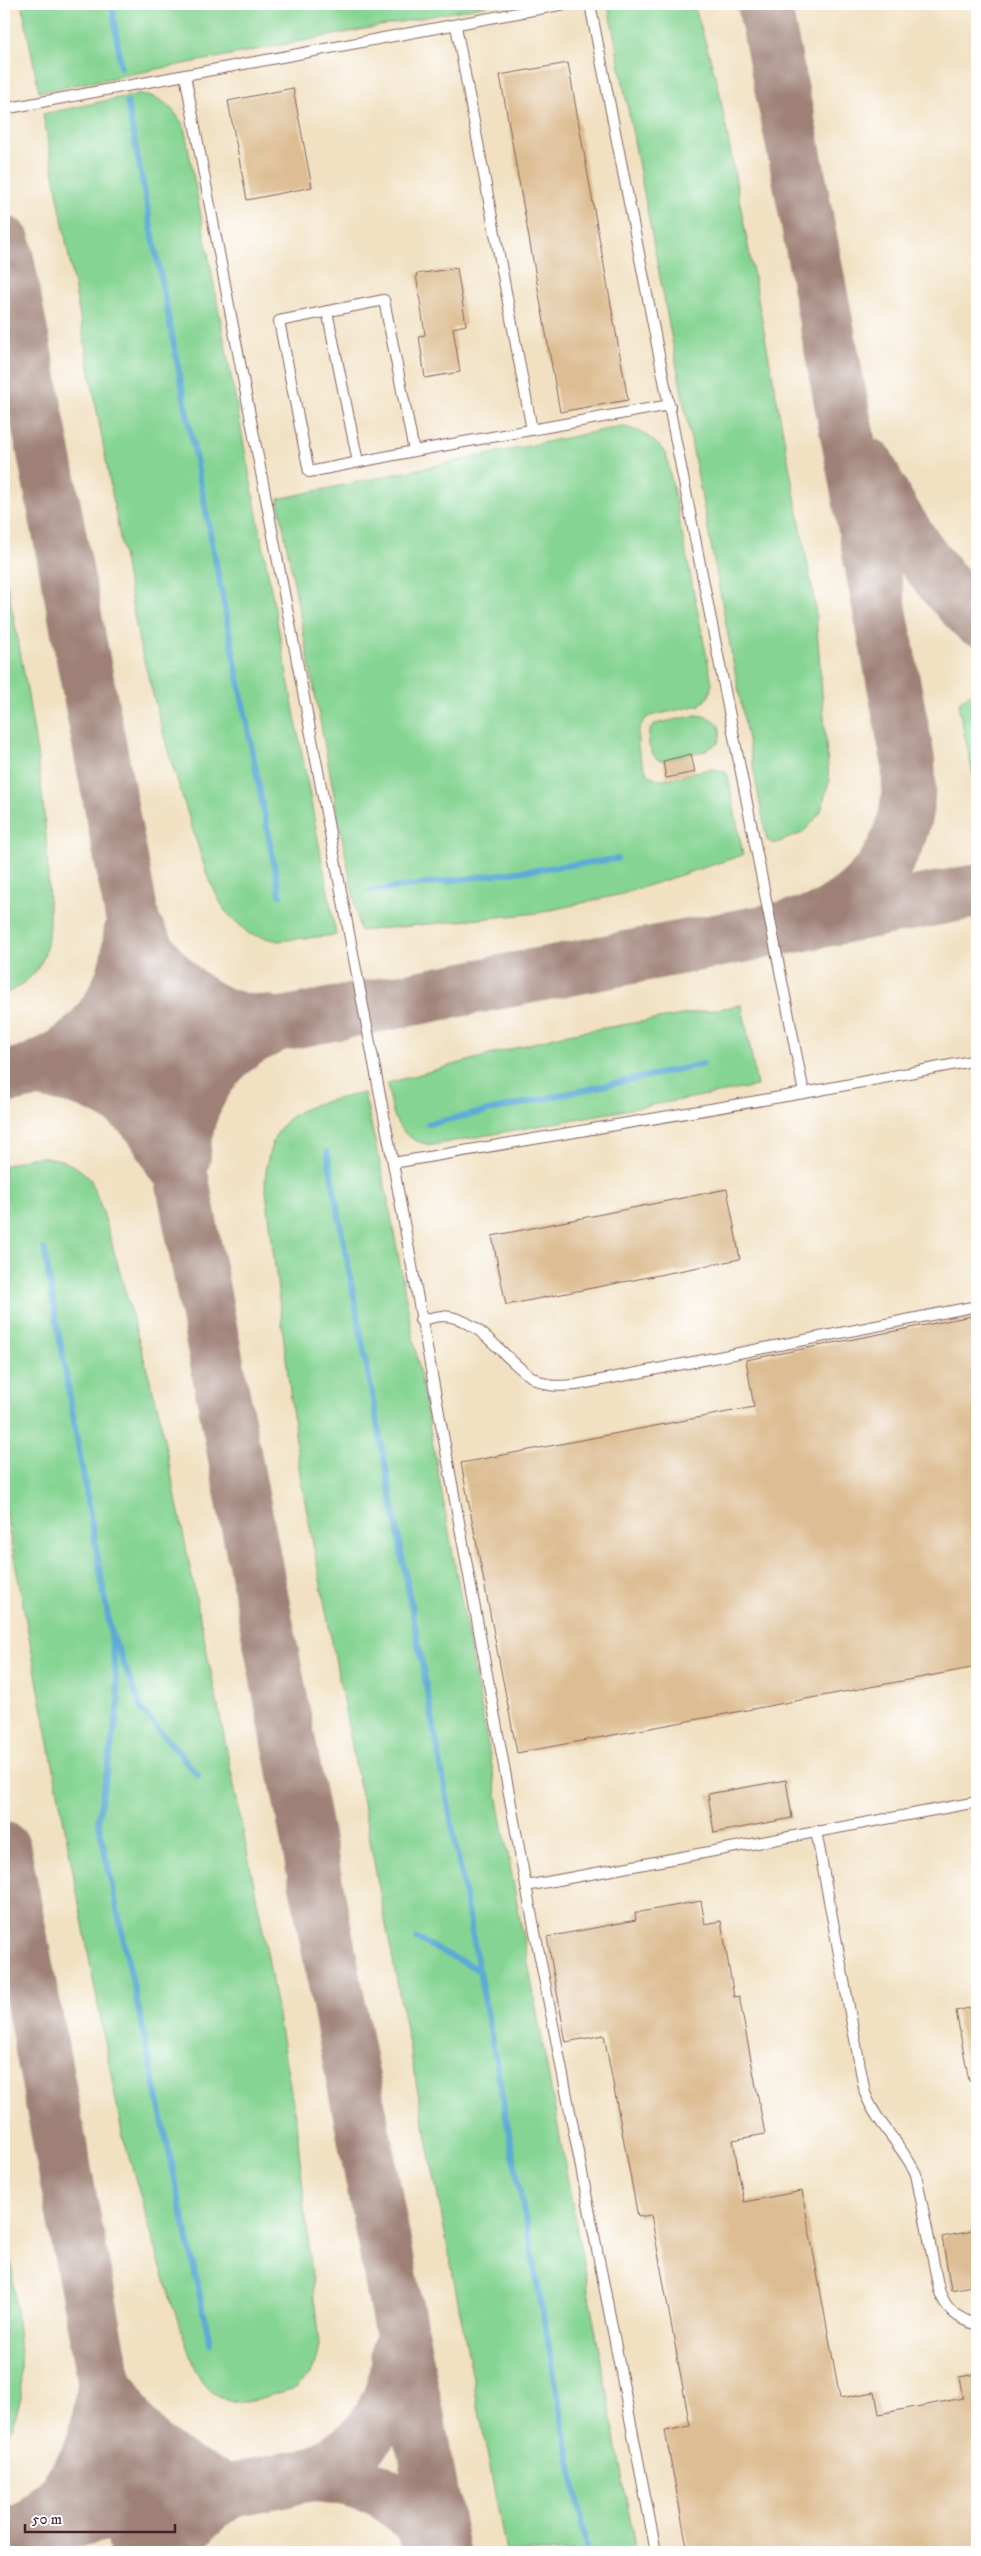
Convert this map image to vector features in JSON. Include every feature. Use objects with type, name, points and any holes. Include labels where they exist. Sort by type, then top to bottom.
[{"type":"lane","points":[[4,109],[456,26],[565,4]]},
{"type":"lane","points":[[590,4],[804,1093]]},
{"type":"lane","points":[[456,26],[532,430]]},
{"type":"lane","points":[[185,75],[393,1163],[420,1320],[526,1886],[656,2552]]},
{"type":"lane","points":[[414,451],[384,300],[279,321],[309,472],[670,405]]},
{"type":"lane","points":[[327,311],[358,462]]},
{"type":"lane","points":[[393,1163],[804,1093],[977,1060]]},
{"type":"lane","points":[[420,1320],[442,1316],[457,1318],[471,1325],[529,1374],[550,1385],[576,1385],[977,1306]]},
{"type":"lane","points":[[526,1886],[977,1802]]},
{"type":"lane","points":[[816,1831],[864,2093],[872,2111],[908,2156],[916,2174],[939,2290],[944,2303],[957,2316],[977,2325]]},
{"type":"green space","points":[[22,4],[494,4],[39,92]]},
{"type":"green space","points":[[608,4],[694,4],[718,85],[815,604],[829,781],[821,811],[812,823],[802,833],[774,844],[767,840]]},
{"type":"green space","points":[[138,94],[153,97],[165,103],[184,126],[336,935],[278,941],[249,934],[225,911],[208,878],[168,751],[139,642],[43,114]]},
{"type":"green space","points":[[623,427],[636,430],[647,436],[666,454],[712,683],[709,696],[700,705],[650,716],[644,721],[638,735],[641,760],[648,774],[656,778],[675,778],[705,770],[715,769],[724,771],[728,776],[743,855],[622,894],[538,913],[360,931],[278,499]]},
{"type":"green space","points":[[4,569],[26,682],[38,758],[46,835],[49,913],[47,943],[39,967],[23,983],[4,994]]},
{"type":"green space","points":[[969,694],[977,695],[977,793],[959,709],[960,701]]},
{"type":"green space","points":[[697,715],[709,718],[717,723],[720,731],[718,743],[705,751],[663,761],[657,759],[651,751],[648,741],[649,732],[655,724]]},
{"type":"green space","points":[[742,1005],[757,1086],[433,1145],[411,1138],[404,1132],[394,1116],[388,1083],[562,1035]]},
{"type":"green space","points":[[364,1093],[388,1200],[636,2552],[506,2552],[300,1475],[265,1182],[268,1158],[274,1140],[282,1126],[293,1116],[306,1108],[323,1102]]},
{"type":"green space","points":[[45,1157],[61,1160],[76,1167],[90,1178],[103,1212],[158,1409],[265,1940],[296,2121],[319,2345],[316,2360],[310,2374],[296,2388],[247,2402],[230,2401],[211,2392],[195,2370],[170,2298],[122,2133],[4,1503],[4,1166],[28,1158]]},
{"type":"green space","points":[[4,2188],[20,2352],[21,2397],[13,2427],[4,2440]]},
{"type":"building","points":[[568,63],[628,400],[560,412],[500,75]]},
{"type":"building","points":[[293,88],[312,187],[247,200],[228,101]]},
{"type":"building","points":[[457,268],[466,325],[453,328],[460,372],[425,378],[419,336],[425,335],[416,274]]},
{"type":"building","points":[[691,754],[695,772],[666,778],[663,761]]},
{"type":"building","points":[[727,1189],[740,1259],[506,1305],[492,1236]]},
{"type":"building","points":[[977,1315],[977,1667],[517,1753],[461,1463],[754,1407],[746,1360]]},
{"type":"building","points":[[786,1780],[792,1818],[714,1833],[708,1794]]},
{"type":"building","points":[[701,1901],[705,1924],[721,1921],[734,1997],[739,1996],[765,2134],[733,2140],[744,2202],[802,2191],[840,2398],[875,2392],[879,2414],[963,2398],[959,2377],[977,2374],[977,2552],[688,2552],[665,2431],[690,2426],[651,2215],[638,2217],[604,2035],[566,2042],[547,1937],[636,1920],[635,1913]]},
{"type":"building","points":[[977,2006],[977,2080],[969,2081],[956,2011]]},
{"type":"building","points":[[977,2230],[977,2285],[951,2290],[942,2237]]},
{"type":"waterway","points":[[112,4],[121,67]]},
{"type":"waterway","points":[[127,102],[280,895]]},
{"type":"waterway","points":[[370,891],[617,859]]},
{"type":"waterway","points":[[428,1124],[703,1064]]},
{"type":"waterway","points":[[327,1152],[587,2552]]},
{"type":"waterway","points":[[44,1249],[110,1628],[142,1710],[198,1775]]},
{"type":"waterway","points":[[110,1628],[119,1703],[98,1820],[210,2343]]},
{"type":"waterway","points":[[417,1939],[479,1970]]},
{"type":"taxiway","points":[[764,4],[791,135],[908,760],[909,786],[906,810],[901,832],[892,853],[880,872],[864,889],[823,918]]},
{"type":"taxiway","points":[[4,243],[443,2552]]},
{"type":"taxiway","points":[[868,465],[890,507],[915,547],[960,602],[977,619]]},
{"type":"taxiway","points":[[4,1077],[977,891]]},
{"type":"taxiway","points":[[138,932],[161,967],[190,995],[226,1015],[246,1020],[267,1022]]},
{"type":"taxiway","points":[[41,1066],[60,1057],[77,1045],[105,1013],[123,975],[130,934]]},
{"type":"taxiway","points":[[184,1157],[185,1137],[190,1117],[206,1081],[218,1065],[233,1051],[249,1039],[267,1030]]},
{"type":"taxiway","points":[[43,1072],[58,1074],[101,1087],[127,1103],[149,1124],[173,1164]]},
{"type":"taxiway","points":[[4,1849],[137,2552]]},
{"type":"taxiway","points":[[308,2475],[328,2466],[346,2454],[361,2442],[374,2427],[384,2411],[391,2392],[396,2372],[398,2350]]},
{"type":"taxiway","points":[[113,2393],[134,2429],[160,2456],[192,2475],[230,2491],[223,2492]]},
{"type":"taxiway","points":[[28,2529],[58,2500],[70,2485],[89,2454],[100,2416],[102,2394]]},
{"type":"taxiway","points":[[4,2534],[308,2475],[329,2476],[349,2480],[385,2494],[414,2517],[426,2533],[436,2552]]},
{"type":"taxiway","points":[[172,2552],[196,2517],[230,2491],[228,2491]]}]
